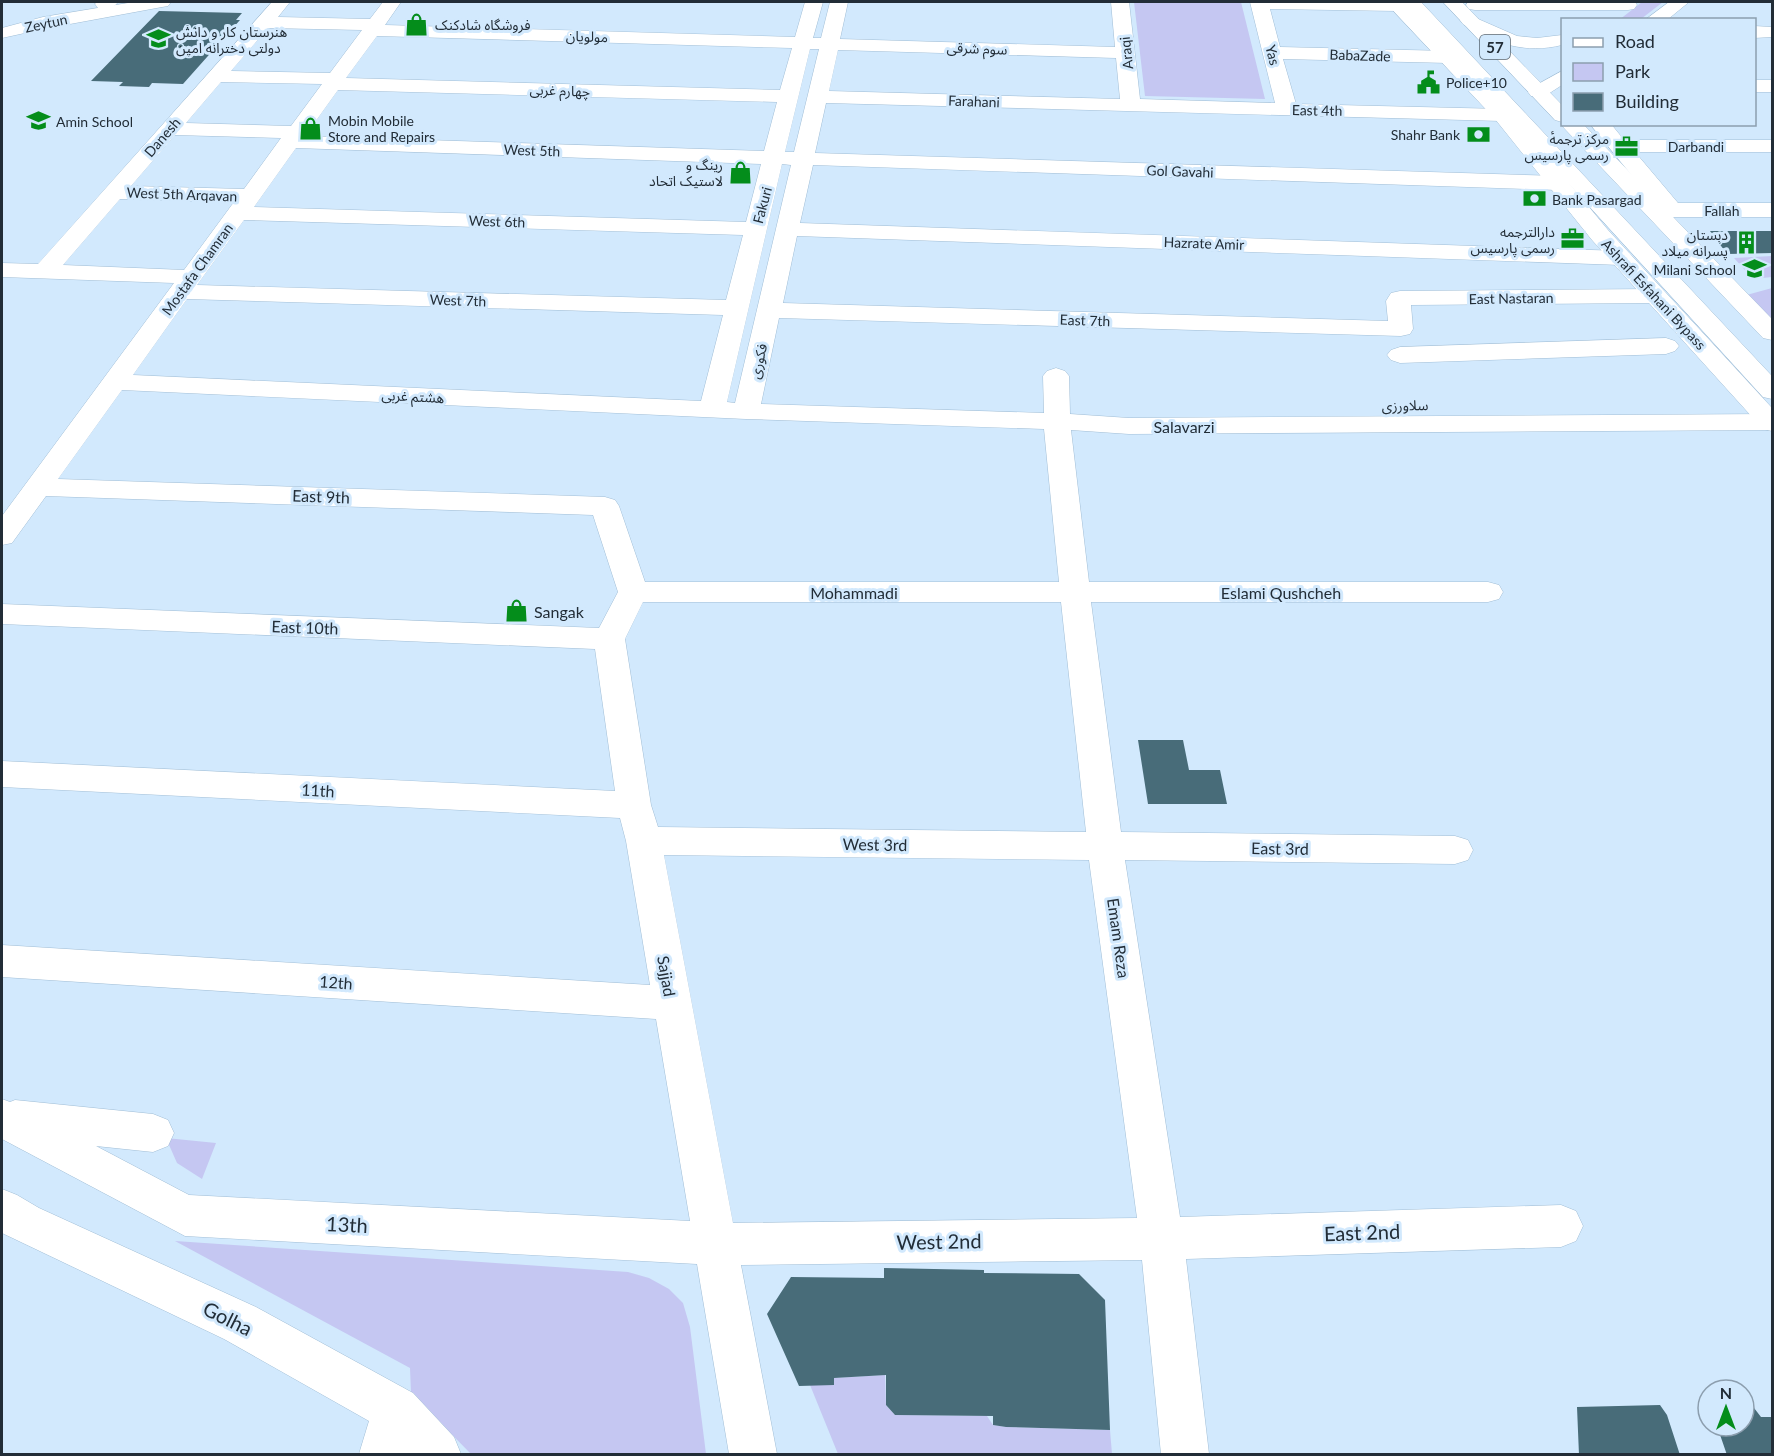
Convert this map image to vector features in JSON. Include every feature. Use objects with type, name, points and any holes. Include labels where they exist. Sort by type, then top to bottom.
[{"type":"main road","name":"Zeytun","points":[[2,25],[109,2]]},
{"type":"main road","name":"Zeytun","points":[[2,33],[43,23],[162,2]]},
{"type":"main road","name":"Danesh","points":[[44,272],[281,2]]},
{"type":"main road","name":"Mostafa Chamran","points":[[2,536],[393,2]]},
{"type":"main road","name":"Fakuri","points":[[712,409],[788,96],[814,2]]},
{"type":"main road","name":"Fakuri","points":[[769,310],[839,2]]},
{"type":"main road","points":[[1111,2],[1120,2]]},
{"type":"main road","name":"Araqi","points":[[1120,2],[1131,105]]},
{"type":"main road","points":[[1259,2],[1401,3]]},
{"type":"main road","name":"Yas","points":[[1259,2],[1287,110]]},
{"type":"main road","name":"57","points":[[1452,2],[1472,12],[1552,76],[1561,109]]},
{"type":"main road","points":[[1657,18],[1680,2]]},
{"type":"main road","name":"57","points":[[1401,3],[1763,397]]},
{"type":"main road","name":"Ashrafi Esfahani Bypass","points":[[1401,3],[1502,115],[1600,235],[1655,296],[1763,397],[1772,422]]},
{"type":"main road","points":[[1472,12],[1630,3]]},
{"type":"main road","points":[[1608,18],[1630,3]]},
{"type":"main road","points":[[1472,12],[1487,32],[1510,42],[1557,41]]},
{"type":"main road","name":"مولویان","points":[[263,22],[373,28],[829,43]]},
{"type":"main road","points":[[1756,32],[1773,32]]},
{"type":"main road","points":[[1552,76],[1524,55],[1529,50],[1557,41]]},
{"type":"main road","name":"سوم شرقی","points":[[829,43],[1126,53]]},
{"type":"main road","name":"BabaZade","points":[[1272,53],[1449,57]]},
{"type":"main road","name":"چهارم غربی","points":[[216,76],[334,82],[788,96]]},
{"type":"main road","points":[[1756,86],[1773,86]]},
{"type":"main road","name":"Farahani","points":[[817,97],[1131,105]]},
{"type":"main road","name":"East 4th","points":[[1131,105],[1502,115]]},
{"type":"main road","points":[[1573,126],[1773,333]]},
{"type":"main road","points":[[1602,126],[1620,146]]},
{"type":"main road","name":"West 5th","points":[[169,129],[293,137],[803,159]]},
{"type":"main road","name":"Darbandi","points":[[1620,146],[1773,146]]},
{"type":"main road","name":"Fallah","points":[[1620,146],[1672,210],[1773,210]]},
{"type":"main road","name":"Gol Gavahi","points":[[803,159],[1558,183]]},
{"type":"main road","name":"West 5th Arqavan","points":[[114,192],[244,204]]},
{"type":"main road","name":"West 6th","points":[[244,204],[756,229]]},
{"type":"main road","name":"Hazrate Amir","points":[[787,229],[1621,258]]},
{"type":"main road","name":"West 7th","points":[[2,270],[185,285],[735,308]]},
{"type":"main road","name":"East Nastaran","points":[[1401,329],[1398,301],[1400,298],[1655,296]]},
{"type":"main road","name":"East 7th","points":[[769,310],[1401,329]]},
{"type":"main road","name":"فکوری","points":[[746,411],[769,310]]},
{"type":"main road","points":[[1400,356],[1666,345]]},
{"type":"main road","name":"Emam Reza","points":[[1056,376],[1057,421],[1075,593],[1106,846],[1162,1239],[1185,1455]]},
{"type":"main road","name":"هشتم غربی","points":[[114,382],[712,409]]},
{"type":"main road","points":[[1650,414],[1763,397]]},
{"type":"main road","name":"Salavarzi","points":[[712,409],[1057,421],[1129,426],[1650,414]]},
{"type":"main road","points":[[1650,414],[1772,422]]},
{"type":"main road","name":"East 9th","points":[[37,487],[605,506],[633,592]]},
{"type":"main road","points":[[609,639],[633,592]]},
{"type":"main road","name":"Mohammadi","points":[[633,592],[1075,593]]},
{"type":"main road","name":"Eslami Qushcheh","points":[[1075,593],[1488,592]]},
{"type":"main road","name":"East 10th","points":[[2,614],[609,639]]},
{"type":"main road","name":"Sajjad","points":[[609,639],[639,823],[753,1455]]},
{"type":"main road","name":"11th","points":[[2,774],[639,823]]},
{"type":"main road","name":"West 3rd","points":[[639,823],[1106,846]]},
{"type":"main road","name":"East 3rd","points":[[1106,846],[1455,850]]},
{"type":"main road","name":"12th","points":[[2,961],[671,1003]]},
{"type":"main road","points":[[2,1118],[153,1133]]},
{"type":"main road","name":"13th","points":[[2,1118],[185,1215],[716,1244]]},
{"type":"main road","name":"Golha","points":[[2,1209],[24,1223],[240,1323],[396,1410],[437,1455]]},
{"type":"main road","name":"East 2nd","points":[[1162,1239],[1561,1226]]},
{"type":"main road","name":"West 2nd","points":[[716,1244],[1162,1239]]},
{"type":"main road","points":[[383,1455],[396,1410]]},
{"type":"green space","points":[[1134,2],[1241,2],[1265,99],[1145,96]]},
{"type":"green space","points":[[1642,2],[1663,2],[1642,18],[1622,18]]},
{"type":"green space","points":[[1772,256],[1772,277],[1753,279],[1734,258]]},
{"type":"green space","points":[[1772,288],[1772,326],[1743,296]]},
{"type":"green space","points":[[166,1138],[216,1143],[202,1179],[177,1163]]},
{"type":"green space","points":[[175,1241],[628,1272],[649,1278],[669,1289],[683,1303],[690,1327],[706,1454],[471,1454],[411,1393],[410,1368]]},
{"type":"green space","points":[[885,1375],[886,1405],[895,1415],[987,1416],[993,1425],[1006,1427],[1110,1430],[1112,1454],[838,1454],[810,1385],[834,1385],[834,1378]]},
{"type":"building","points":[[159,11],[242,13],[236,20],[240,20],[183,84],[152,83],[149,87],[119,86],[123,82],[91,81]]},
{"type":"building","name":"دبستان پسرانه میلاد","points":[[1710,231],[1773,231],[1773,253],[1727,254]]},
{"type":"building","points":[[1138,740],[1183,740],[1189,770],[1220,770],[1227,804],[1148,804]]},
{"type":"building","points":[[884,1268],[984,1270],[984,1273],[1079,1274],[1105,1300],[1110,1430],[1006,1427],[993,1425],[993,1416],[895,1415],[886,1405],[886,1375],[834,1378],[834,1385],[799,1386],[767,1314],[791,1277],[884,1278]]},
{"type":"building","points":[[1660,1405],[1667,1415],[1680,1455],[1579,1455],[1577,1407]]},
{"type":"building","points":[[1756,1411],[1761,1417],[1773,1417],[1773,1455],[1727,1455],[1721,1438],[1756,1438]]},
{"type":"place","name":"فروشگاه شادکنک","points":[[417,24]]},
{"type":"place","name":"هنرستان کار و دانش دولتی دخترانه امین","points":[[158,39]]},
{"type":"place","name":"Police+10","points":[[1428,82]]},
{"type":"place","name":"Amin School","points":[[38,121]]},
{"type":"place","name":"Mobin Mobile Store and Repairs","points":[[310,128]]},
{"type":"place","name":"Shahr Bank","points":[[1478,134]]},
{"type":"place","name":"مرکز ترجمهٔ رسمی پارسیس","points":[[1627,146]]},
{"type":"place","name":"رینگ و لاستیک اتحاد","points":[[741,172]]},
{"type":"place","name":"Bank Pasargad","points":[[1534,199]]},
{"type":"place","name":"دارالترجمه رسمی پارسیس","points":[[1573,239]]},
{"type":"place","name":"دبستان پسرانه میلاد","points":[[1746,242]]},
{"type":"place","name":"Milani School","points":[[1754,269]]},
{"type":"place","name":"Sangak","points":[[516,611]]}]
